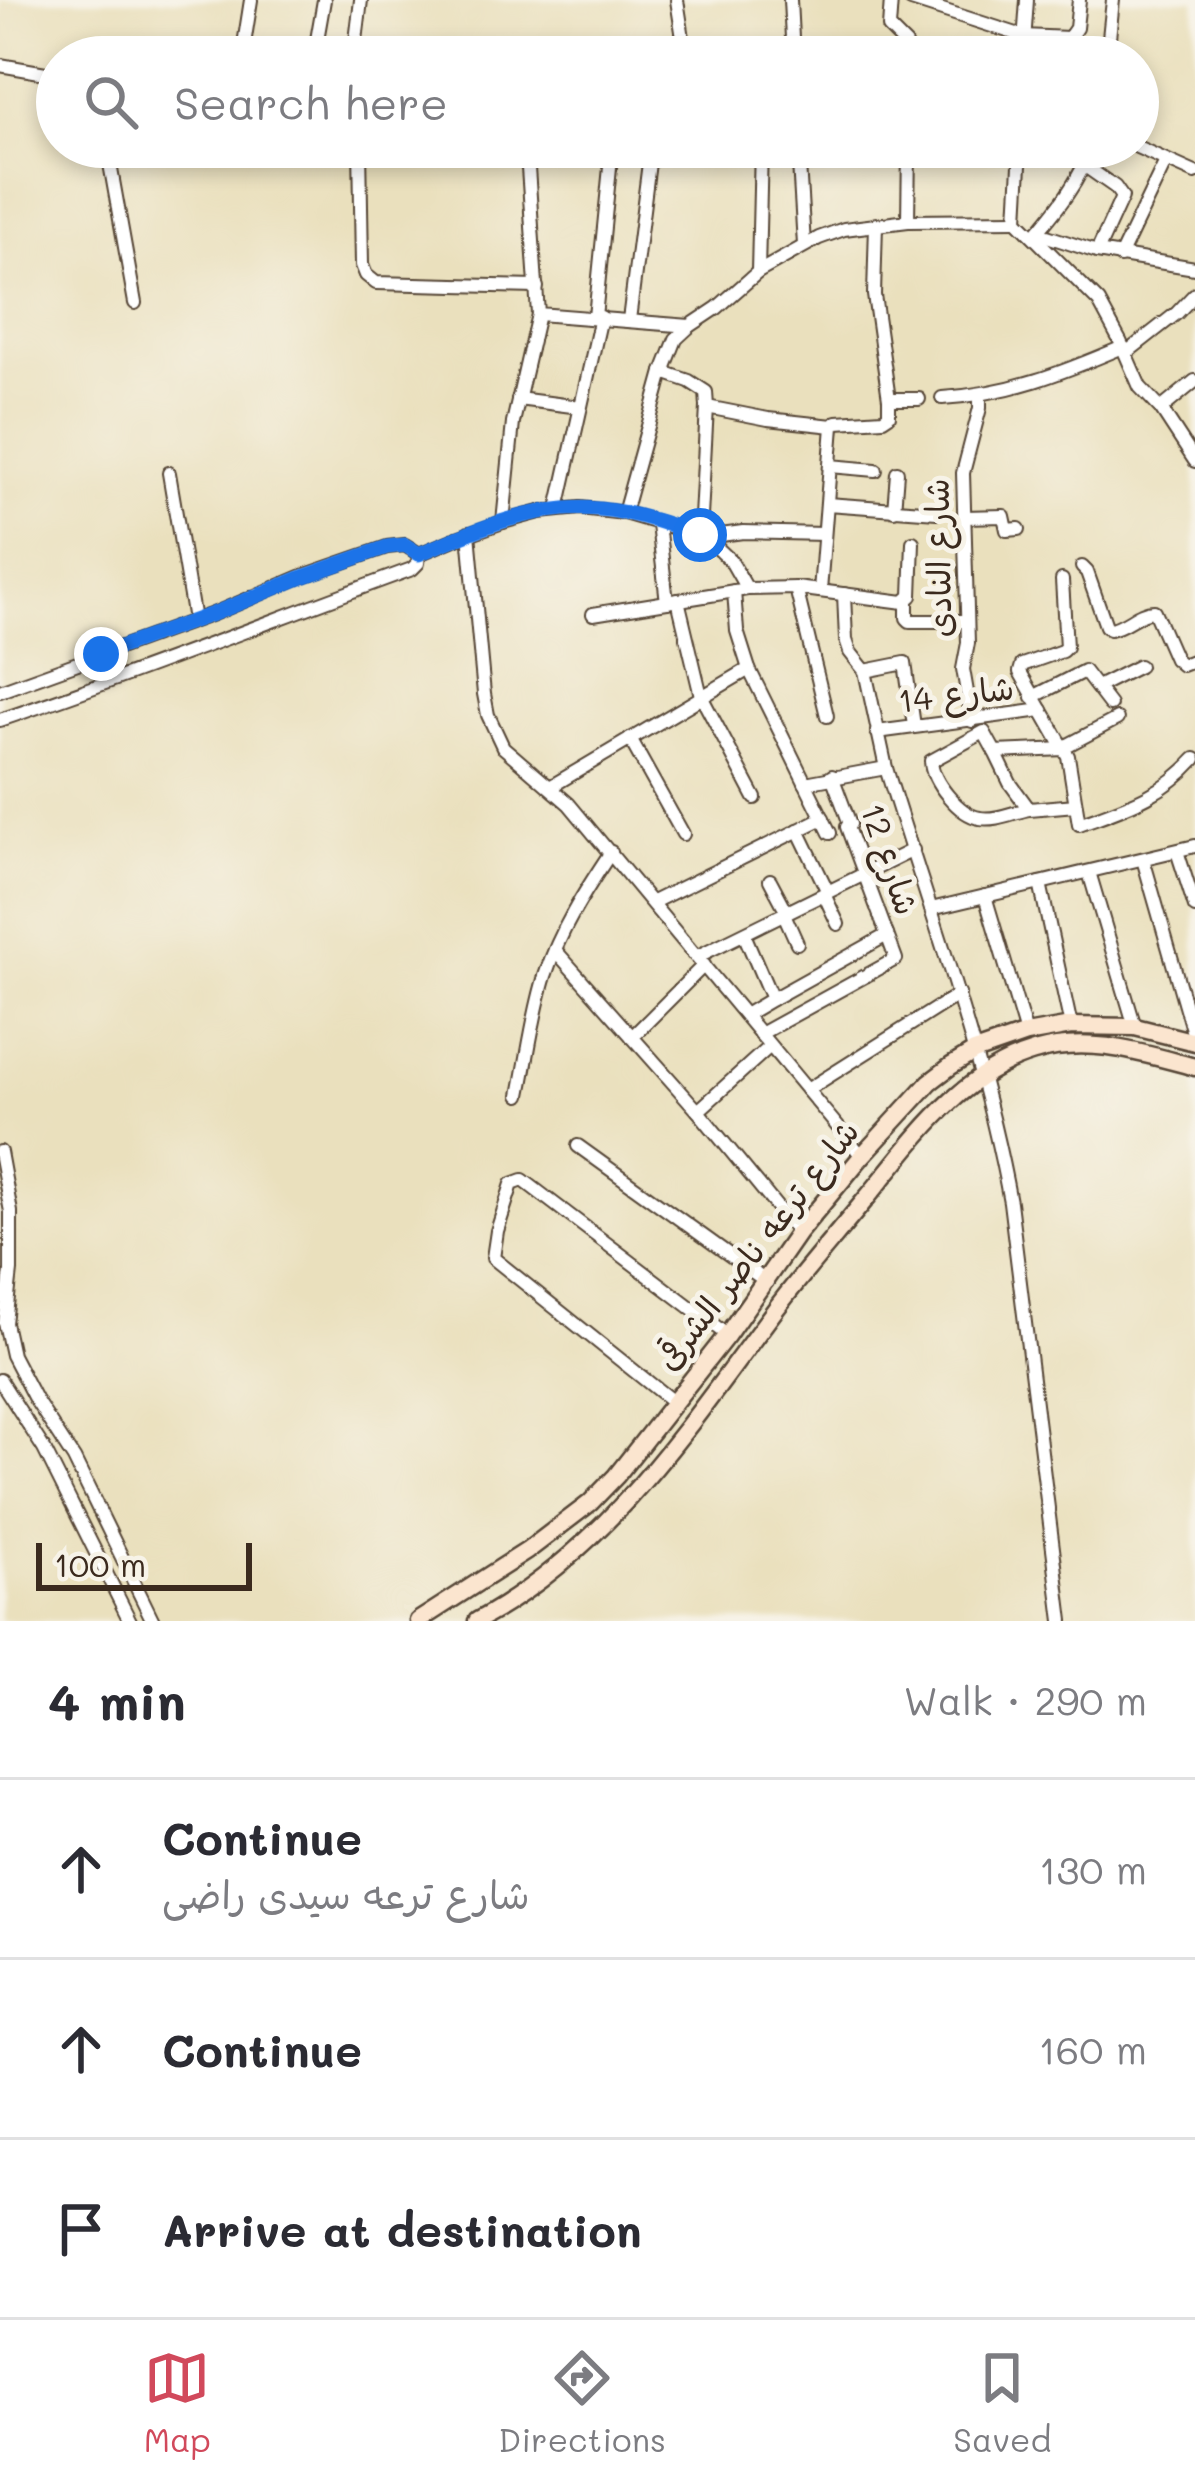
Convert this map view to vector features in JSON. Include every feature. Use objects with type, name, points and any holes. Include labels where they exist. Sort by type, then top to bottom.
[{"type":"street","points":[[245,36],[251,0]]},
{"type":"street","points":[[318,36],[324,0]]},
{"type":"street","points":[[357,36],[362,0]]},
{"type":"street","points":[[677,0],[683,36]]},
{"type":"street","points":[[790,0],[792,36]]},
{"type":"street","points":[[891,0],[889,28],[897,36]]},
{"type":"street","points":[[911,0],[1024,36],[1027,0]]},
{"type":"street","points":[[1072,36],[1079,0]]},
{"type":"street","points":[[1109,36],[1113,0]]},
{"type":"street","points":[[0,64],[36,71]]},
{"type":"street","points":[[1159,158],[1195,173]]},
{"type":"street","points":[[1120,257],[1166,161]]},
{"type":"street","points":[[111,168],[135,303]]},
{"type":"street","points":[[360,168],[362,265],[371,280],[537,287]]},
{"type":"street","points":[[503,522],[518,399],[538,314],[528,168]]},
{"type":"street","points":[[558,509],[598,317],[609,168]]},
{"type":"street","points":[[629,320],[648,168]]},
{"type":"street","points":[[758,272],[760,168]]},
{"type":"street","points":[[799,168],[804,245]]},
{"type":"street","points":[[908,221],[909,168]]},
{"type":"street","points":[[1017,220],[1020,168]]},
{"type":"street","points":[[1035,236],[1084,168]]},
{"type":"street","points":[[1088,168],[1122,196],[1097,253]]},
{"type":"street","points":[[624,513],[676,339],[758,272],[804,245],[844,229],[877,224],[1017,220],[1099,302],[1139,388],[1161,409],[1194,456]]},
{"type":"street","points":[[707,406],[833,425],[889,415],[874,296],[877,224]]},
{"type":"street","points":[[1035,236],[1097,253],[1195,268]]},
{"type":"street","points":[[943,398],[980,396],[1036,382],[1124,350],[1177,313],[1195,293]]},
{"type":"street","points":[[538,314],[690,326]]},
{"type":"street","points":[[663,371],[706,392],[703,536]]},
{"type":"street","points":[[1161,409],[1195,381]]},
{"type":"street","name":"شارع النادى","points":[[972,721],[963,669],[968,643],[963,484],[980,396]]},
{"type":"street","points":[[518,399],[580,407]]},
{"type":"street","points":[[889,399],[919,399]]},
{"type":"street","points":[[820,591],[833,425]]},
{"type":"street","points":[[830,466],[876,470]]},
{"type":"street","points":[[169,472],[194,620]]},
{"type":"street","points":[[894,510],[896,472]]},
{"type":"street","points":[[963,484],[983,484]]},
{"type":"street","points":[[827,504],[937,512]]},
{"type":"street","points":[[419,554],[469,533],[558,509],[624,513],[703,536],[824,534]]},
{"type":"street","points":[[964,517],[1004,516],[1007,530],[1019,530]]},
{"type":"street","points":[[658,524],[673,601],[701,696],[754,798]]},
{"type":"street","points":[[469,533],[488,715],[503,747],[569,804],[862,1156]]},
{"type":"street","points":[[703,536],[731,561],[740,590],[737,631],[748,669],[830,833]]},
{"type":"street","points":[[913,542],[907,618],[966,621]]},
{"type":"street","points":[[0,691],[387,547],[405,545],[419,554]]},
{"type":"street","points":[[0,720],[412,568],[419,554]]},
{"type":"street","points":[[1082,567],[1106,626],[1117,628],[1154,611],[1175,659],[1182,664],[1195,660]]},
{"type":"street","points":[[1062,580],[1066,647],[1022,665],[1021,672],[1065,748],[1079,824],[1142,802],[1171,784],[1195,759]]},
{"type":"street","points":[[593,614],[740,590],[796,588],[907,601]]},
{"type":"street","points":[[796,588],[827,716]]},
{"type":"street","points":[[844,594],[846,640],[865,671],[886,768],[959,994],[998,1137],[1062,1621]]},
{"type":"street","points":[[865,671],[905,663],[914,726]]},
{"type":"street","points":[[1097,687],[1139,666]]},
{"type":"street","points":[[550,787],[748,669]]},
{"type":"street","points":[[1034,697],[1084,671],[1110,704]]},
{"type":"street","name":"شارع 14","points":[[877,731],[1042,710]]},
{"type":"street","points":[[995,752],[1065,748],[1117,719]]},
{"type":"street","points":[[1029,809],[984,732],[931,761],[953,799],[976,818],[1076,805]]},
{"type":"street","points":[[630,739],[682,834]]},
{"type":"street","points":[[805,782],[886,768]]},
{"type":"street","name":"شارع 12","points":[[760,1034],[896,959],[832,776]]},
{"type":"street","points":[[652,902],[823,818]]},
{"type":"street","points":[[798,830],[838,924]]},
{"type":"street","points":[[931,909],[1195,846]]},
{"type":"street","points":[[632,1037],[701,961],[744,934],[913,850]]},
{"type":"street","points":[[1177,851],[1195,908]]},
{"type":"street","points":[[520,1095],[544,980],[555,950],[610,852]]},
{"type":"street","points":[[1143,859],[1195,1041]]},
{"type":"street","points":[[1089,872],[1135,1027]]},
{"type":"street","points":[[770,880],[797,943]]},
{"type":"street","points":[[1040,883],[1071,1026]]},
{"type":"street","points":[[985,896],[1026,1034]]},
{"type":"street","points":[[744,934],[772,999]]},
{"type":"street","points":[[745,1015],[887,935]]},
{"type":"street","points":[[555,950],[698,1111],[798,1233]]},
{"type":"street","points":[[807,1090],[959,994]]},
{"type":"street","name":"شارع ترعه ناصر الشرقى","points":[[418,1621],[564,1525],[616,1476],[727,1335],[798,1233],[930,1082],[974,1052],[1026,1034],[1071,1026],[1135,1027],[1195,1041]]},
{"type":"street","name":"شارع ترعه ناصر الشرقى","points":[[477,1621],[539,1581],[627,1501],[711,1400],[774,1311],[930,1121],[964,1088],[1017,1057],[1058,1046],[1100,1044],[1195,1067]]},
{"type":"street","points":[[698,1111],[770,1046]]},
{"type":"street","points":[[578,1146],[766,1282]]},
{"type":"street","points":[[0,1152],[11,1212],[5,1323],[11,1355],[74,1459],[154,1621]]},
{"type":"street","points":[[673,1402],[493,1258],[512,1184],[523,1180],[727,1335]]},
{"type":"street","points":[[0,1380],[44,1449],[130,1621]]},
{"type":"route","points":[[101,654],[387,547],[405,545],[419,554],[540,512],[602,509],[700,535]]}]
